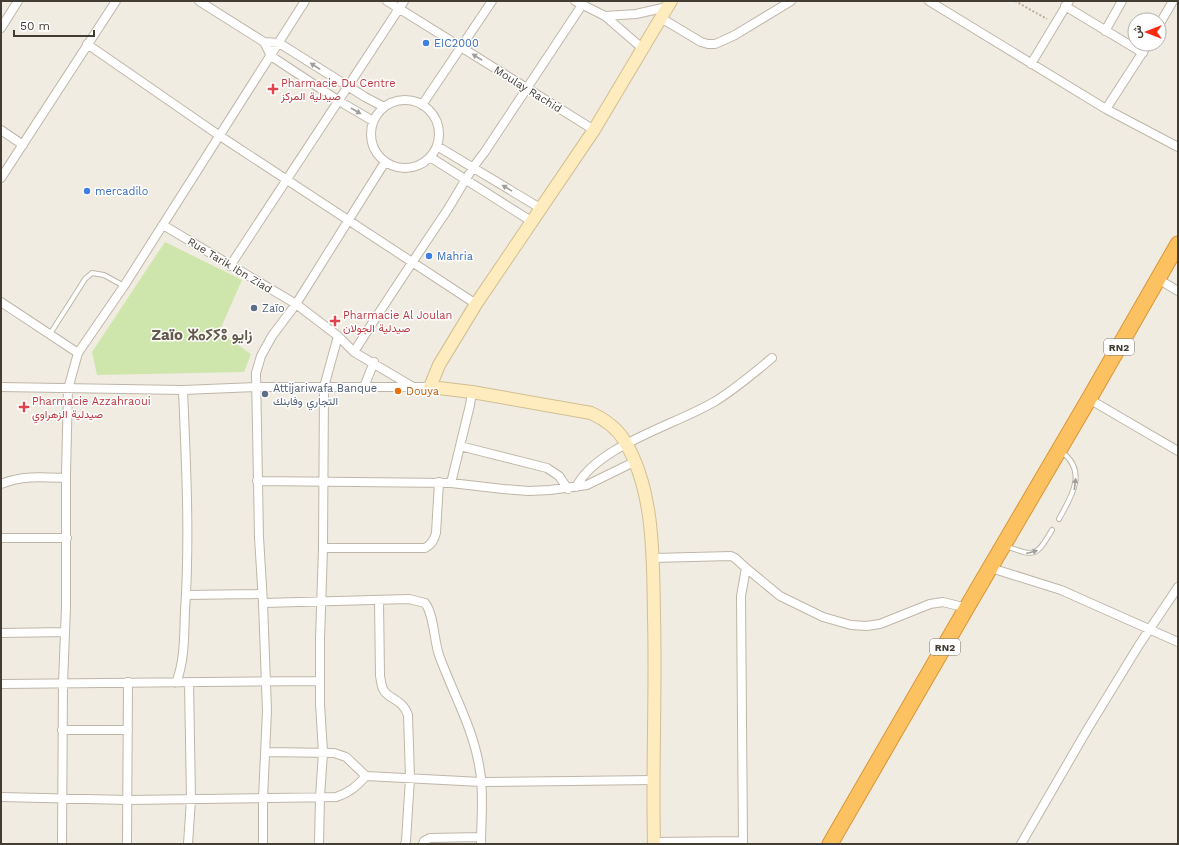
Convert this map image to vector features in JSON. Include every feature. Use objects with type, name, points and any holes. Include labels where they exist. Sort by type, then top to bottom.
[{"type":"highway","name":"RN2","points":[[830,844],[1090,399],[1178,244]]},
{"type":"street","points":[[2,24],[18,1]]},
{"type":"street","points":[[1,178],[116,1]]},
{"type":"street","points":[[199,1],[264,42],[278,43],[384,107]]},
{"type":"street","points":[[62,844],[61,798],[67,538],[66,478],[68,389],[78,353],[124,286],[305,1]]},
{"type":"street","name":"Moulay Rachid","points":[[387,1],[594,130]]},
{"type":"street","points":[[230,266],[404,1]]},
{"type":"street","points":[[422,105],[462,48],[492,1]]},
{"type":"street","points":[[662,18],[701,42],[715,44],[735,35],[791,1]]},
{"type":"street","points":[[929,1],[1106,108],[1177,145]]},
{"type":"street","points":[[1105,31],[1122,1]]},
{"type":"street","points":[[1167,12],[1173,1]]},
{"type":"street","points":[[354,352],[466,180],[472,168],[484,153],[527,88],[578,3],[605,16],[642,48]]},
{"type":"street","points":[[430,387],[439,365],[476,304],[594,130],[669,4]]},
{"type":"street","points":[[605,16],[636,14],[669,4]]},
{"type":"street","points":[[1031,64],[1067,4],[1105,31],[1143,53],[1106,108]]},
{"type":"street","points":[[264,42],[271,56],[339,101],[373,121]]},
{"type":"street","points":[[87,44],[220,136],[476,304]]},
{"type":"street","points":[[399,101],[407,101],[422,105],[432,115],[438,127],[437,146],[430,157],[420,165],[408,168],[396,167],[385,162],[377,154],[372,144],[371,132],[373,121],[384,107],[399,101]]},
{"type":"street","points":[[1,130],[23,145]]},
{"type":"street","points":[[437,146],[540,208]]},
{"type":"street","points":[[430,157],[531,221]]},
{"type":"street","points":[[263,844],[263,798],[267,711],[257,481],[256,373],[261,356],[272,336],[296,304],[385,162]]},
{"type":"street","name":"Rue Tarik Ibn Ziad","points":[[163,225],[296,304],[338,336],[354,352],[374,362],[413,387]]},
{"type":"street","points":[[1158,279],[1178,290]]},
{"type":"street","points":[[1,302],[78,353]]},
{"type":"street","points":[[320,844],[320,797],[323,752],[320,681],[321,602],[324,548],[324,387],[338,336]]},
{"type":"street","points":[[572,488],[593,466],[626,444],[713,403],[772,358]]},
{"type":"street","points":[[364,387],[374,362]]},
{"type":"street","points":[[1,387],[183,390],[256,387],[430,387],[472,392],[591,413],[607,421],[626,444],[643,488],[648,509],[654,558],[654,843],[743,843],[741,596],[746,568]]},
{"type":"street","points":[[176,683],[181,670],[186,595],[187,486],[183,390]]},
{"type":"street","points":[[451,482],[472,392]]},
{"type":"street","points":[[1090,399],[1178,451]]},
{"type":"street","points":[[460,446],[547,468],[559,476],[572,488]]},
{"type":"street","points":[[257,481],[451,482],[529,491],[572,488],[593,483],[634,462]]},
{"type":"street","points":[[1,484],[21,478],[66,478]]},
{"type":"street","points":[[324,548],[425,548],[430,544],[436,533],[439,482]]},
{"type":"street","points":[[1,538],[67,538]]},
{"type":"street","points":[[654,558],[731,556],[780,596],[823,618],[851,625],[866,626],[880,624],[920,607],[943,602],[967,608]]},
{"type":"street","points":[[991,568],[1061,590],[1178,642]]},
{"type":"street","points":[[1021,844],[1080,742],[1139,645],[1178,587]]},
{"type":"street","points":[[186,595],[261,594]]},
{"type":"street","points":[[263,604],[409,599],[425,603],[427,605],[438,654],[462,709],[474,744],[480,770],[481,841],[430,838],[424,841],[423,844]]},
{"type":"street","points":[[379,600],[381,684],[386,694],[400,702],[408,715],[410,778],[405,844]]},
{"type":"street","points":[[1,633],[65,632]]},
{"type":"street","points":[[1,684],[128,682],[265,683],[320,681]]},
{"type":"street","points":[[127,844],[128,682]]},
{"type":"street","points":[[188,844],[191,799],[189,682]]},
{"type":"street","points":[[62,730],[128,730]]},
{"type":"street","points":[[266,752],[334,753],[346,757],[366,776],[481,782],[653,780]]},
{"type":"street","points":[[1,797],[128,800],[336,797],[346,794],[356,787],[366,776]]},
{"type":"lane","points":[[50,334],[85,279],[92,273],[104,275],[124,286]]},
{"type":"lane","points":[[1058,519],[1072,496],[1076,479],[1075,470],[1071,462],[1066,455],[1059,450]]},
{"type":"lane","points":[[1004,545],[1024,553],[1033,553],[1041,548],[1052,530]]},
{"type":"path","points":[[1015,1],[1055,23]]},
{"type":"green space","points":[[165,242],[242,280],[219,332],[251,354],[244,372],[97,375],[92,352]]},
{"type":"place","name":"EIC2000","points":[[426,43]]},
{"type":"place","name":"Pharmacie Du Centre صيدلية المركز","points":[[273,89]]},
{"type":"place","name":"mercadilo","points":[[87,191]]},
{"type":"place","name":"Mahria","points":[[429,256]]},
{"type":"place","name":"Zaïo","points":[[254,308]]},
{"type":"place","name":"Pharmacie Al Joulan صيدلية الجولان","points":[[335,321]]},
{"type":"place","name":"Douya","points":[[398,391]]},
{"type":"place","name":"Attijariwafa Banque التجاري وفابنك","points":[[265,394]]},
{"type":"place","name":"Pharmacie Azzahraoui صيدلية الزهراوي","points":[[24,407]]},
{"type":"district","name":"Zaïo ⵣⴰⵢⵢⵓ زايو","points":[[202,335]]}]
